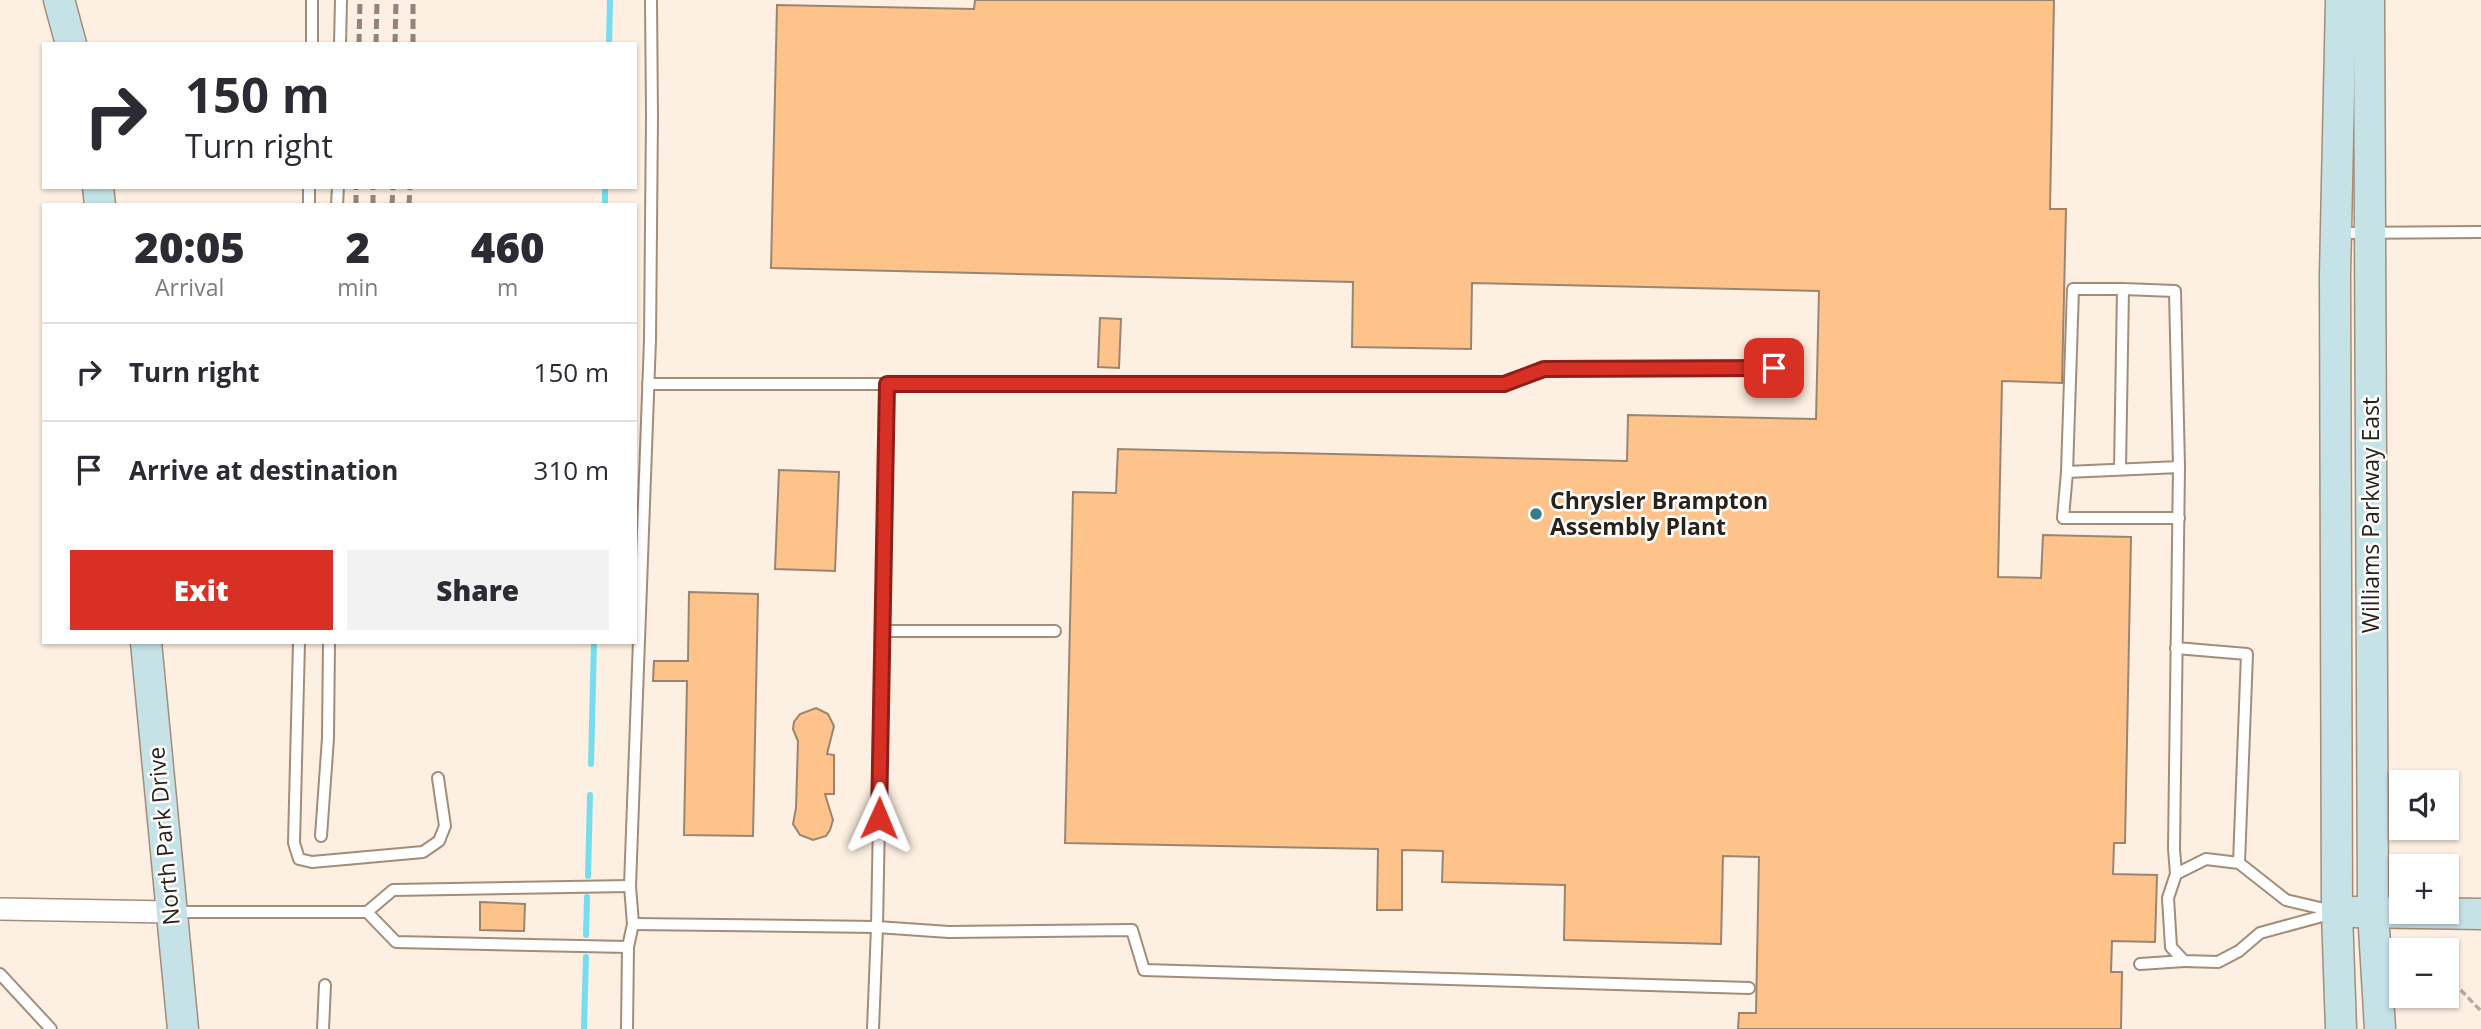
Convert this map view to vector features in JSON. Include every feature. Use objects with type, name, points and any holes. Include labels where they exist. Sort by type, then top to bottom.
[{"type":"main road","points":[[60,0],[70,42]]},
{"type":"main road","name":"Williams Parkway East","points":[[2341,0],[2335,233],[2337,912],[2341,1029]]},
{"type":"main road","name":"Williams Parkway East","points":[[2369,0],[2373,911],[2380,1029]]},
{"type":"main road","name":"North Park Drive","points":[[146,644],[183,1029]]},
{"type":"main road","points":[[2337,912],[2481,914]]},
{"type":"street","points":[[0,909],[170,912]]},
{"type":"lane","points":[[312,0],[312,42]]},
{"type":"lane","points":[[340,42],[341,0]]},
{"type":"lane","points":[[627,1029],[628,947],[633,924],[630,886],[650,340],[651,0]]},
{"type":"lane","points":[[2335,233],[2481,232]]},
{"type":"lane","points":[[2179,518],[2063,518],[2073,289],[2175,291],[2179,467],[2179,518],[2174,849],[2176,874],[2168,898],[2171,947],[2184,961]]},
{"type":"lane","points":[[2120,469],[2123,289]]},
{"type":"lane","points":[[648,384],[1504,384],[1544,369],[1774,368]]},
{"type":"lane","points":[[873,1029],[887,384]]},
{"type":"lane","points":[[2067,472],[2179,467]]},
{"type":"lane","points":[[882,631],[1055,631]]},
{"type":"lane","points":[[299,644],[294,843],[299,859],[312,862],[423,852],[439,841],[445,827],[438,778]]},
{"type":"lane","points":[[321,836],[328,738],[330,644]]},
{"type":"lane","points":[[2176,648],[2247,654],[2239,863]]},
{"type":"lane","points":[[2176,874],[2206,859],[2239,863],[2286,900],[2337,912]]},
{"type":"lane","points":[[170,912],[367,912],[393,890],[630,886]]},
{"type":"lane","points":[[367,912],[396,942],[628,947]]},
{"type":"lane","points":[[2140,964],[2218,962],[2239,951],[2260,933],[2337,912]]},
{"type":"lane","points":[[633,924],[877,927],[950,932],[1132,930],[1144,970],[1749,988]]},
{"type":"lane","points":[[0,974],[51,1029]]},
{"type":"lane","points":[[323,1029],[325,985]]},
{"type":"path","points":[[2459,989],[2481,1012]]},
{"type":"building","name":"Chrysler Brampton Assembly Plant","points":[[975,0],[2054,0],[2050,209],[2066,209],[2062,383],[2002,381],[1998,577],[2041,578],[2043,535],[2131,537],[2125,843],[2114,843],[2113,874],[2157,875],[2155,942],[2112,941],[2111,972],[2122,972],[2121,1029],[1738,1029],[1739,1013],[1756,1013],[1759,857],[1723,856],[1721,944],[1564,940],[1565,885],[1442,882],[1443,851],[1402,850],[1402,910],[1377,910],[1378,849],[1065,843],[1073,492],[1116,493],[1118,449],[1627,461],[1628,415],[1816,419],[1819,291],[1472,283],[1471,349],[1352,347],[1353,282],[771,268],[777,5],[974,9]]},
{"type":"building","points":[[1100,318],[1121,319],[1119,368],[1098,367]]},
{"type":"building","points":[[779,470],[839,472],[835,571],[775,569]]},
{"type":"building","points":[[689,592],[758,594],[753,836],[684,835],[687,681],[653,681],[654,661],[688,661]]},
{"type":"building","points":[[816,708],[828,714],[834,726],[827,754],[834,755],[834,794],[825,794],[833,820],[830,830],[826,836],[813,840],[800,835],[793,824],[798,741],[793,729],[800,714]]},
{"type":"building","points":[[480,902],[525,904],[524,931],[480,930]]},
{"type":"waterway","points":[[609,42],[610,0]]},
{"type":"waterway","points":[[605,189],[605,203]]},
{"type":"waterway","points":[[591,764],[594,644]]},
{"type":"waterway","points":[[588,876],[590,795]]},
{"type":"waterway","points":[[586,935],[587,897]]},
{"type":"waterway","points":[[584,1029],[586,957]]},
{"type":"railway","points":[[359,42],[360,0]]},
{"type":"railway","points":[[376,42],[377,0]]},
{"type":"railway","points":[[395,42],[396,0]]},
{"type":"railway","points":[[413,0],[413,42]]},
{"type":"railway","points":[[356,189],[356,203]]},
{"type":"railway","points":[[373,189],[373,203]]},
{"type":"railway","points":[[392,203],[393,189]]},
{"type":"railway","points":[[409,203],[410,189]]},
{"type":"place","name":"Chrysler Brampton Assembly Plant","points":[[1536,514]]},
{"type":"route","points":[[879,818],[887,384],[1504,384],[1544,369],[1774,368]]}]
